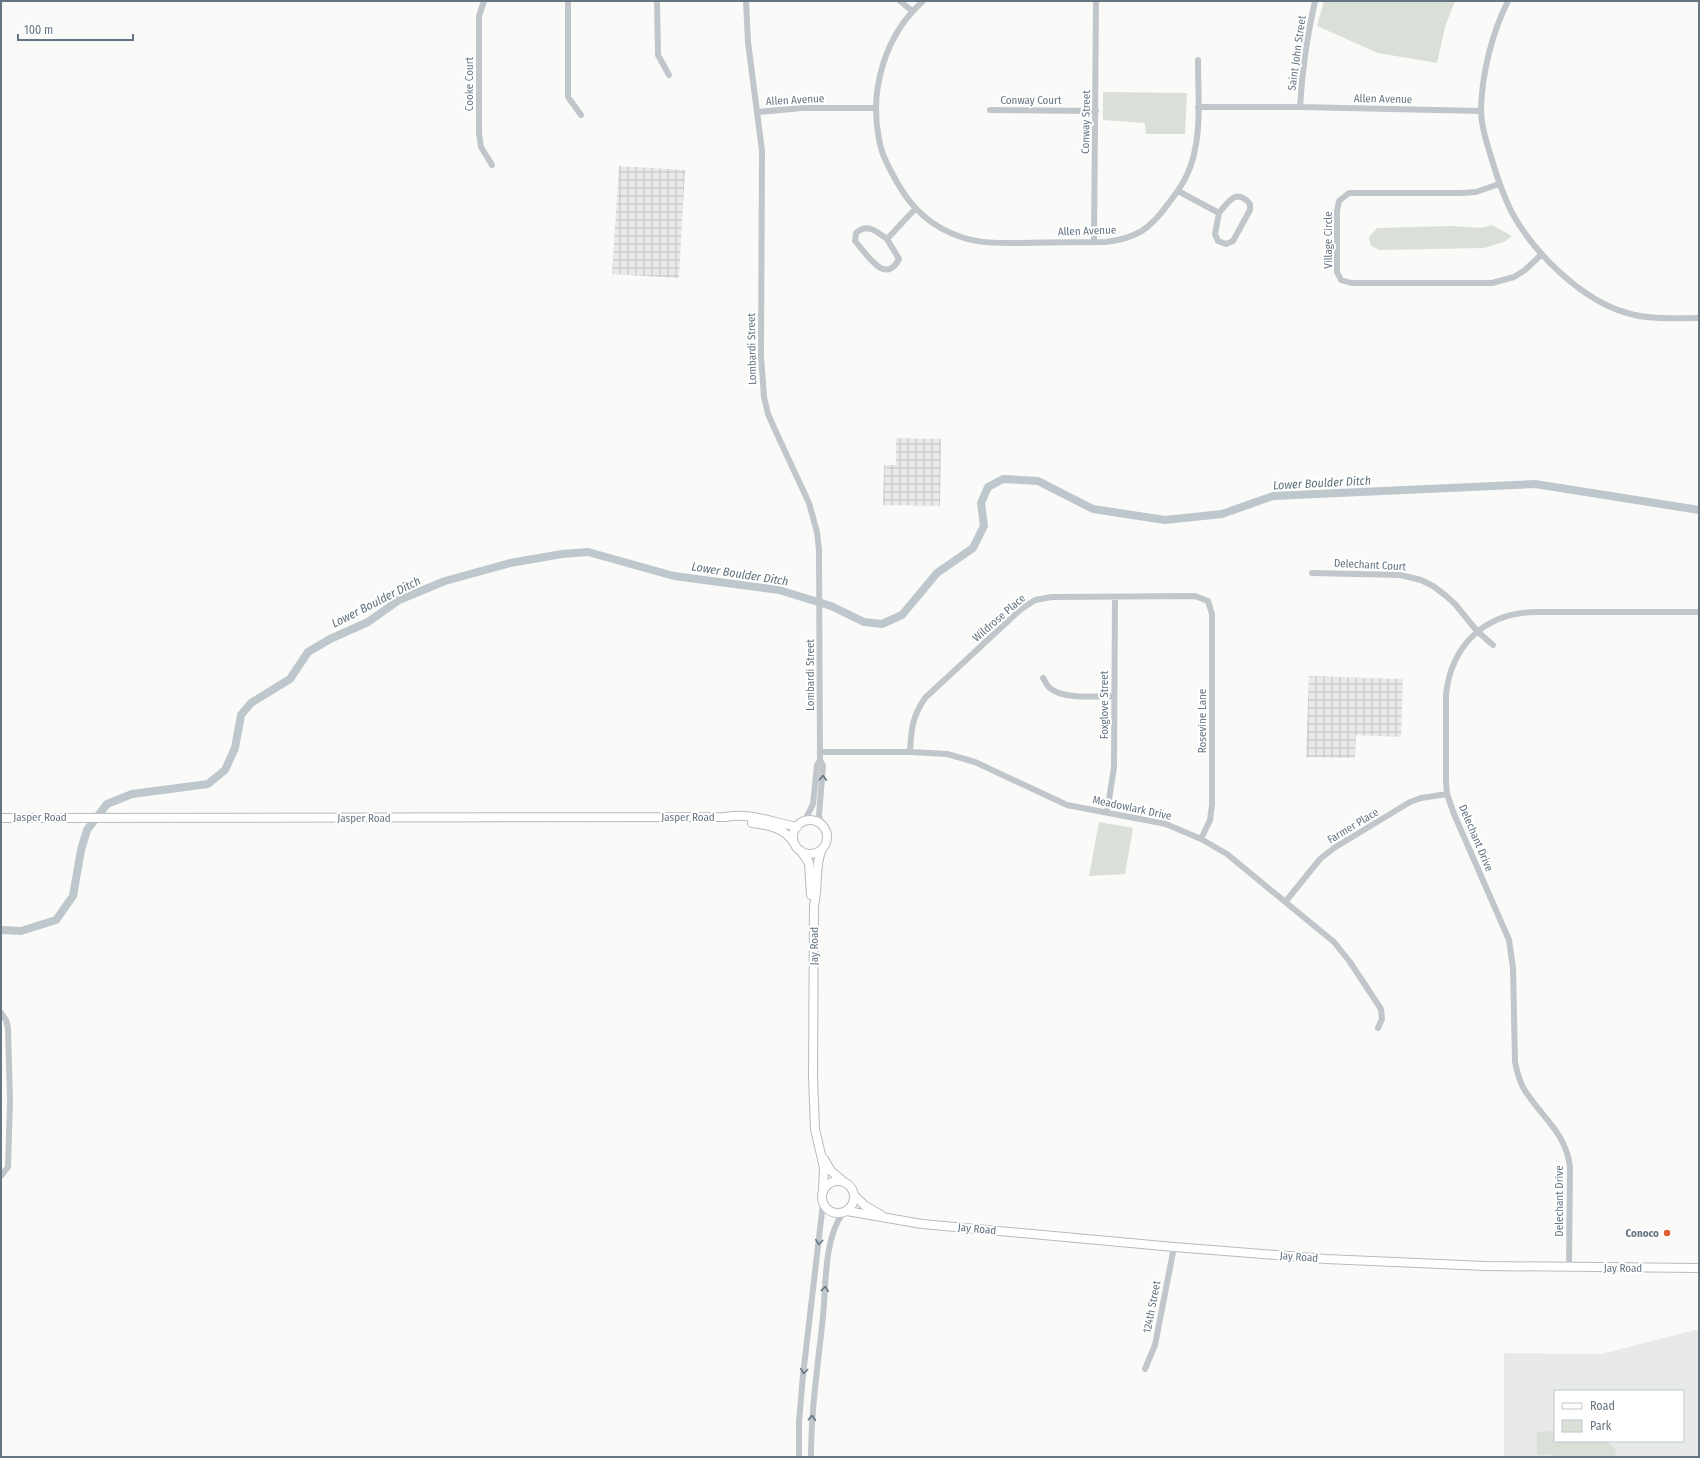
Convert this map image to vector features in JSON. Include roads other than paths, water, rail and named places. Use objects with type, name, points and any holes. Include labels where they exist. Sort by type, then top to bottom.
[{"type":"street","name":"Cooke Court","points":[[484,1],[479,16],[479,133],[481,147],[492,165]]},
{"type":"street","points":[[568,1],[568,97],[581,115]]},
{"type":"street","points":[[657,1],[658,55],[669,75]]},
{"type":"street","name":"Lombardi Street","points":[[746,1],[748,42],[762,151],[761,356],[764,397],[768,414],[813,516],[819,550],[821,752],[820,760],[817,765],[813,804],[801,824]]},
{"type":"street","points":[[900,1],[912,11]]},
{"type":"street","points":[[876,108],[878,82],[886,55],[896,35],[912,11],[923,1]]},
{"type":"street","name":"Conway Street","points":[[1094,242],[1096,1]]},
{"type":"street","name":"Saint John Street","points":[[1300,107],[1301,79],[1307,38],[1315,1]]},
{"type":"street","points":[[1508,1],[1495,35],[1488,62],[1481,111],[1485,136],[1499,184],[1526,235],[1542,254],[1572,283],[1598,300],[1626,313],[1653,318],[1699,318]]},
{"type":"street","points":[[1198,60],[1198,107]]},
{"type":"street","name":"Allen Avenue","points":[[758,112],[802,108],[876,108],[879,140],[890,171],[915,209],[939,228],[968,239],[988,243],[1094,242],[1120,240],[1136,235],[1156,221],[1178,190],[1187,174],[1198,130],[1198,107],[1300,107],[1481,111]]},
{"type":"street","name":"Conway Court","points":[[990,110],[1096,111]]},
{"type":"street","name":"Village Circle","points":[[1499,184],[1476,192],[1462,193],[1349,193],[1339,201],[1336,211],[1337,272],[1341,280],[1351,283],[1492,283],[1514,277],[1525,270],[1542,254]]},
{"type":"street","points":[[1178,190],[1219,213]]},
{"type":"street","points":[[1240,196],[1246,199],[1250,204],[1250,210],[1233,241],[1226,244],[1218,241],[1215,234],[1219,213],[1233,197],[1240,196]]},
{"type":"street","points":[[887,239],[915,209]]},
{"type":"street","points":[[861,228],[869,228],[887,239],[899,259],[895,266],[888,270],[881,269],[855,241],[856,233],[861,228]]},
{"type":"street","name":"Delechant Court","points":[[1312,573],[1400,575],[1421,580],[1433,586],[1456,604],[1477,631],[1493,645]]},
{"type":"street","name":"Wildrose Place","points":[[910,752],[911,728],[918,709],[925,698],[1020,610],[1035,600],[1052,597],[1195,596],[1208,601]]},
{"type":"street","name":"Foxglove Street","points":[[1106,813],[1114,767],[1115,597]]},
{"type":"street","name":"Rosevine Lane","points":[[1201,839],[1210,820],[1212,805],[1212,614],[1208,601]]},
{"type":"street","name":"Delechant Drive","points":[[1570,1267],[1570,1167],[1568,1154],[1563,1140],[1523,1088],[1518,1075],[1515,1062],[1513,968],[1509,940],[1454,814],[1447,794],[1446,708],[1448,680],[1462,648],[1477,631],[1500,618],[1523,612],[1699,612]]},
{"type":"street","points":[[1043,678],[1050,688],[1059,694],[1114,696]]},
{"type":"street","name":"Meadowlark Drive","points":[[821,752],[910,752],[947,754],[975,762],[1067,805],[1166,824],[1201,839],[1227,854],[1334,942],[1350,962],[1381,1009],[1382,1019],[1378,1028]]},
{"type":"street","name":"Lombardi Street","points":[[820,760],[823,766],[819,815],[821,824]]},
{"type":"street","name":"Farmer Place","points":[[1286,901],[1320,859],[1334,848],[1410,802],[1421,798],[1447,794]]},
{"type":"street","name":"Jasper Road","points":[[726,818],[733,816],[749,817],[801,824]]},
{"type":"street","name":"Jasper Road","points":[[1,818],[726,818],[760,824],[780,830],[791,837],[795,844]]},
{"type":"street","points":[[813,821],[821,824],[827,836],[825,845],[822,849],[814,853],[809,854],[801,851],[795,844],[794,834],[801,824],[813,821]]},
{"type":"street","name":"Jay Road","points":[[822,849],[817,863],[816,896],[814,905],[813,1077],[815,1129],[824,1168],[823,1190]]},
{"type":"street","name":"Jay Road","points":[[801,851],[808,864],[811,897],[814,905]]},
{"type":"street","points":[[1,1013],[6,1020],[8,1028],[10,1101],[8,1167],[1,1176]]},
{"type":"street","name":"Jay Road","points":[[821,1155],[831,1171],[843,1181]]},
{"type":"street","points":[[799,1457],[803,1375],[823,1204],[823,1190],[830,1183],[839,1180],[851,1187],[854,1195],[853,1204],[836,1222],[830,1243],[811,1422],[811,1457]]},
{"type":"street","name":"Jay Road","points":[[854,1195],[869,1209],[882,1215],[901,1220]]},
{"type":"street","points":[[823,1204],[825,1208],[833,1213],[845,1212]]},
{"type":"street","name":"Jay Road","points":[[845,1212],[901,1220],[1174,1248],[1326,1260],[1570,1267],[1699,1268]]},
{"type":"street","name":"124th Street","points":[[1145,1369],[1155,1345],[1174,1248]]},
{"type":"waterway","name":"Lower Boulder Ditch","points":[[1,930],[21,931],[56,920],[73,896],[81,850],[87,830],[107,804],[132,794],[208,784],[225,770],[235,748],[241,715],[251,703],[290,679],[308,652],[330,639],[368,622],[399,600],[445,581],[510,563],[562,554],[588,552],[674,576],[779,590],[831,606],[864,622],[882,624],[902,615],[937,573],[973,548],[984,526],[981,503],[988,487],[1003,479],[1038,481],[1093,509],[1165,520],[1222,514],[1273,496],[1535,484],[1699,510]]},
{"type":"place","name":"Conoco","points":[[1667,1233]]}]
